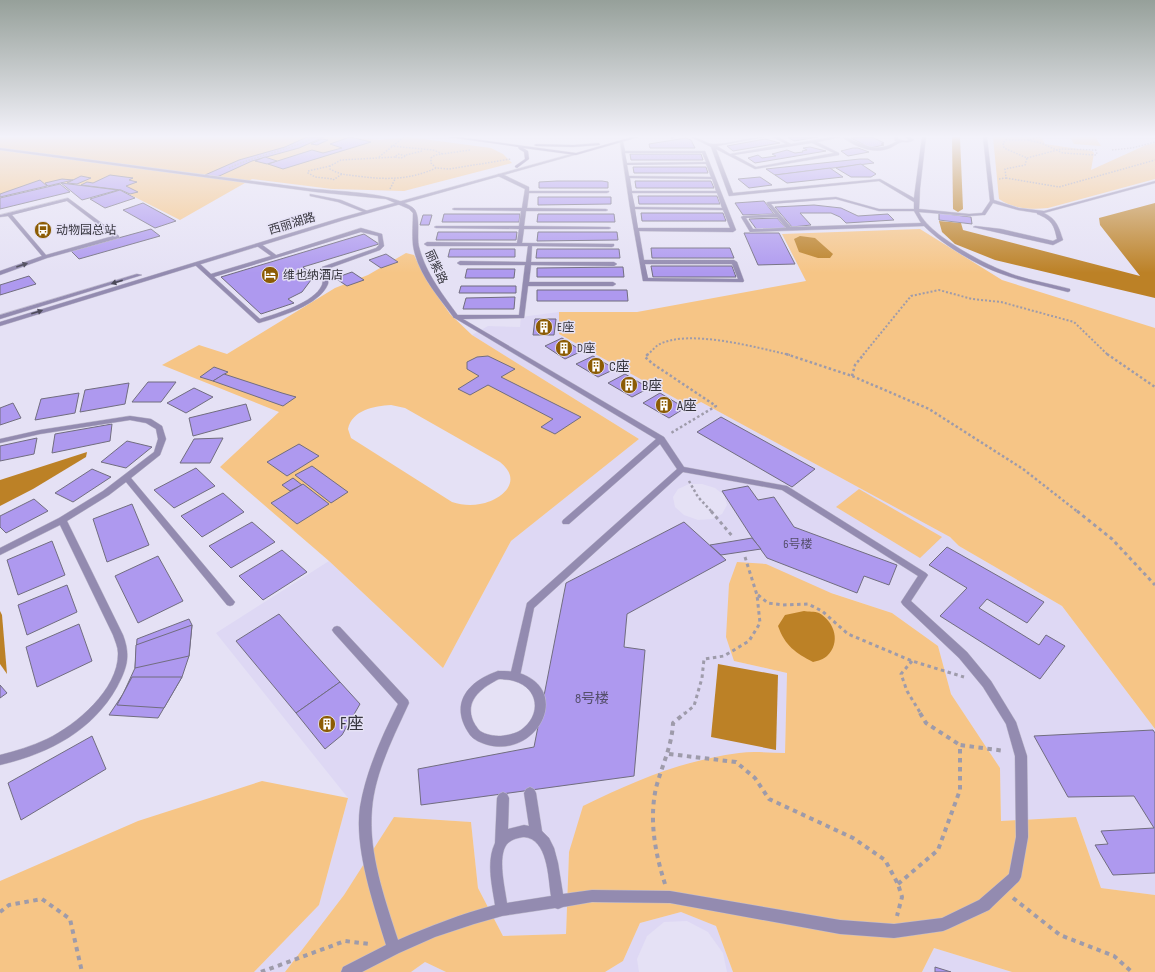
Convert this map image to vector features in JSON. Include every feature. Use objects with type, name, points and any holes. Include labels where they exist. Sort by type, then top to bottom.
[{"type":"street","points":[[228,182],[310,194],[339,201],[366,211]]},
{"type":"street","points":[[247,182],[316,191],[378,196],[401,203]]},
{"type":"street","name":"西丽湖路","points":[[0,324],[259,245],[394,201],[461,182]]},
{"type":"street","name":"西丽湖路","points":[[0,317],[366,211],[401,203],[474,182]]},
{"type":"street","points":[[516,182],[528,188],[519,244]]},
{"type":"street","points":[[628,182],[645,280],[741,281],[734,262],[642,262]]},
{"type":"street","points":[[636,229],[733,230],[715,182]]},
{"type":"street","points":[[726,182],[731,195],[857,182]]},
{"type":"street","points":[[884,182],[917,202]]},
{"type":"street","points":[[919,182],[916,210],[925,224],[941,238],[990,267],[1004,273],[1068,290]]},
{"type":"street","points":[[790,229],[768,203],[836,198],[879,210],[916,210],[978,214],[986,212],[992,201],[990,182]]},
{"type":"street","points":[[1038,212],[1154,182]]},
{"type":"street","points":[[527,192],[607,192]]},
{"type":"street","points":[[630,192],[719,192]]},
{"type":"street","points":[[0,216],[68,199],[117,237],[45,257],[0,273]]},
{"type":"street","points":[[975,227],[1001,231],[1053,243],[1060,240],[1055,223],[1048,216],[1038,212],[1012,208],[992,201]]},
{"type":"street","name":"丽紫路","points":[[401,203],[411,208],[415,213],[416,245],[421,262],[429,279],[456,316]]},
{"type":"street","points":[[632,208],[725,209]]},
{"type":"street","points":[[454,209],[606,210]]},
{"type":"street","points":[[9,214],[45,257]]},
{"type":"street","points":[[779,215],[743,217],[752,231],[925,224]]},
{"type":"street","points":[[436,227],[609,228]]},
{"type":"street","points":[[197,264],[210,276],[259,321],[292,310],[308,300],[324,287],[326,276],[324,268],[378,249],[382,245],[382,241],[380,235],[361,230],[210,276]]},
{"type":"street","points":[[427,244],[612,245]]},
{"type":"street","points":[[259,245],[275,257]]},
{"type":"street","points":[[456,316],[522,317],[530,247]]},
{"type":"street","points":[[460,263],[614,264]]},
{"type":"street","points":[[525,284],[613,284]]},
{"type":"street","points":[[348,972],[394,948],[447,926],[502,910],[592,896],[670,897],[840,927],[894,931],[943,924],[984,905],[1015,877],[1022,837],[1021,756],[1011,722],[988,684],[963,655],[906,602],[923,575],[784,488],[681,470],[661,439],[456,316]]},
{"type":"street","points":[[0,441],[130,418],[148,421],[159,428],[162,439],[157,453],[106,493],[62,520],[0,552]]},
{"type":"street","points":[[566,522],[661,439]]},
{"type":"street","points":[[515,676],[530,606],[681,470]]},
{"type":"street","points":[[126,477],[230,602]]},
{"type":"street","points":[[0,760],[17,757],[46,746],[73,729],[99,705],[111,690],[121,669],[123,651],[118,636],[62,520]]},
{"type":"street","points":[[338,630],[404,703],[382,748],[366,809],[367,846],[384,916],[394,948]]},
{"type":"street","points":[[498,675],[515,676],[529,682],[539,694],[542,708],[536,723],[525,735],[508,742],[490,741],[475,734],[466,721],[465,706],[471,692],[483,681],[498,675]]},
{"type":"street","points":[[530,793],[537,835]]},
{"type":"street","points":[[501,843],[503,798]]},
{"type":"street","points":[[502,910],[496,853],[501,843],[508,835],[518,831],[528,831],[537,835],[544,842],[548,851],[558,902]]},
{"type":"path","points":[[1032,182],[1059,187],[1075,182]]},
{"type":"path","points":[[852,376],[855,365],[911,296],[939,290],[972,299],[1001,302],[1074,322],[1109,356],[1155,387]]},
{"type":"path","points":[[661,439],[716,406],[699,393],[661,372],[645,357],[659,345],[680,339],[726,340],[797,358],[852,376],[929,409],[1023,469],[1112,539],[1155,585]]},
{"type":"path","points":[[681,470],[698,497],[733,537]]},
{"type":"path","points":[[670,897],[655,843],[654,808],[660,776],[673,740],[672,722],[694,706],[702,678],[704,659],[724,656],[749,641],[760,623],[757,595],[745,557]]},
{"type":"path","points":[[757,595],[768,603],[782,606],[808,604],[822,611],[848,634],[912,661],[988,684]]},
{"type":"path","points":[[912,661],[901,674],[907,691],[926,723],[960,744],[1001,750],[1021,756]]},
{"type":"path","points":[[898,884],[938,850],[949,824],[960,790],[960,744]]},
{"type":"path","points":[[669,754],[714,758],[736,762],[755,778],[769,799],[853,838],[885,860],[898,884],[902,897],[894,931]]},
{"type":"path","points":[[1002,889],[1060,935],[1114,956],[1132,972]]},
{"type":"path","points":[[0,912],[9,905],[42,899],[70,919],[82,972]]},
{"type":"path","points":[[261,972],[345,941],[394,948]]},
{"type":"shaded area","points":[[0,182],[61,182],[0,197]]},
{"type":"shaded area","points":[[64,182],[246,182],[180,220],[121,190]]},
{"type":"shaded area","points":[[279,182],[437,182],[404,191],[332,189]]},
{"type":"shaded area","points":[[997,182],[1143,182],[1048,208],[1029,209],[1016,207],[999,199]]},
{"type":"shaded area","points":[[1155,203],[1155,298],[995,260],[955,244],[942,232],[939,221],[961,223],[963,230],[1140,276],[1100,225],[1099,218]]},
{"type":"shaded area","points":[[920,229],[1002,280],[1155,328],[1155,729],[1062,606],[959,546],[950,537],[701,402],[691,407],[559,334],[559,312],[637,312],[806,281],[782,234]]},
{"type":"shaded area","points":[[800,236],[815,238],[833,254],[830,258],[818,258],[799,252],[794,239]]},
{"type":"shaded area","points":[[406,253],[414,255],[427,281],[450,314],[472,335],[639,439],[511,541],[443,668],[329,561],[220,467],[279,412],[162,365],[199,345],[227,354],[335,288],[368,275]],"holes":[[[391,405],[405,408],[500,462],[507,469],[510,476],[510,483],[507,489],[496,498],[480,504],[466,505],[452,502],[351,438],[348,429],[354,417],[359,413],[371,408]]]},
{"type":"shaded area","points":[[559,312],[559,334],[691,407],[701,402],[950,537],[959,546],[1062,606],[1155,729],[1155,895],[1101,888],[1076,817],[1001,821],[1000,768],[951,694],[938,646],[892,613],[832,593],[734,661],[787,673],[785,753],[740,753],[569,852],[566,934],[503,936],[478,888],[471,822],[395,817],[344,895],[285,972],[254,972],[319,905],[348,798],[216,633],[329,561],[443,668],[511,541],[639,439],[472,335],[488,326],[520,327],[521,317]],"holes":[[[689,484],[702,484],[715,488],[724,495],[727,505],[722,514],[712,519],[698,520],[684,515],[675,507],[673,497],[678,489]],[[515,676],[539,694],[536,723],[508,742],[475,734],[465,706],[483,681]]]},
{"type":"shaded area","points":[[87,452],[86,457],[33,489],[0,506],[0,480]]},
{"type":"shaded area","points":[[859,489],[942,537],[920,558],[836,507]]},
{"type":"shaded area","points":[[737,562],[766,564],[831,593],[892,613],[938,646],[951,694],[1000,768],[1001,821],[1076,817],[1101,888],[1155,895],[1155,972],[1012,972],[934,948],[922,972],[733,972],[716,926],[681,912],[640,923],[623,961],[605,972],[446,972],[425,962],[411,972],[285,972],[344,895],[394,817],[471,822],[478,888],[503,936],[566,934],[569,852],[583,806],[640,780],[697,761],[745,752],[785,753],[787,673],[734,661],[726,637],[729,584]]},
{"type":"shaded area","points":[[0,611],[2,615],[7,674],[0,664]]},
{"type":"shaded area","points":[[804,611],[817,612],[825,617],[834,633],[834,645],[831,651],[824,658],[813,662],[801,655],[788,644],[778,626],[785,615]]},
{"type":"shaded area","points":[[718,664],[778,675],[776,750],[711,737]]},
{"type":"shaded area","points":[[262,781],[348,798],[319,905],[254,972],[0,972],[0,881],[138,821]]},
{"type":"shaded area","points":[[681,912],[716,926],[733,972],[727,972],[723,953],[708,932],[687,921],[664,922],[647,936],[637,959],[639,972],[605,972],[623,961],[640,923]]},
{"type":"shaded area","points":[[934,948],[1012,972],[922,972]]},
{"type":"shaded area","points":[[425,962],[446,972],[411,972]]},
{"type":"building","points":[[33,182],[43,182],[47,186],[0,197],[0,194]]},
{"type":"building","points":[[48,182],[63,182],[48,186],[45,183]]},
{"type":"building","points":[[68,182],[81,182],[77,184],[67,183]]},
{"type":"building","points":[[86,182],[136,182],[126,186],[138,192],[130,194],[121,190],[81,185]]},
{"type":"building","points":[[539,182],[608,182],[608,188],[539,188]]},
{"type":"building","points":[[635,182],[712,182],[714,188],[636,188]]},
{"type":"building","points":[[742,182],[768,182],[772,185],[749,188]]},
{"type":"building","points":[[61,183],[118,190],[82,200]]},
{"type":"building","points":[[60,184],[70,192],[0,209],[0,198]]},
{"type":"building","points":[[120,190],[135,198],[105,208],[90,199]]},
{"type":"building","points":[[638,196],[717,196],[720,204],[639,204]]},
{"type":"building","points":[[538,197],[611,197],[611,204],[538,205]]},
{"type":"building","points":[[764,201],[774,214],[743,215],[735,203]]},
{"type":"building","points":[[143,203],[176,221],[155,228],[123,210]]},
{"type":"building","points":[[814,205],[841,208],[858,216],[888,214],[894,220],[846,223],[840,217],[831,213],[800,213],[811,225],[792,227],[775,207]]},
{"type":"building","points":[[641,213],[723,213],[726,221],[642,221]]},
{"type":"building","points":[[939,213],[971,217],[972,224],[939,220]]},
{"type":"building","points":[[444,214],[520,214],[519,222],[442,222]]},
{"type":"building","points":[[538,214],[614,214],[615,222],[537,222]]},
{"type":"building","points":[[423,215],[432,215],[429,225],[420,225]]},
{"type":"building","points":[[777,218],[786,228],[757,230],[749,219]]},
{"type":"building","points":[[151,229],[160,236],[79,259],[71,251]]},
{"type":"building","points":[[438,232],[517,232],[516,240],[436,240]]},
{"type":"building","points":[[538,232],[617,232],[618,240],[537,241]]},
{"type":"building","points":[[744,233],[779,233],[795,264],[758,265]]},
{"type":"building","name":"维也纳酒店","points":[[364,234],[379,244],[303,267],[310,273],[311,280],[302,292],[288,299],[294,303],[261,314],[221,277]]},
{"type":"building","points":[[651,248],[730,248],[734,258],[652,258]]},
{"type":"building","points":[[450,249],[515,249],[515,257],[448,257]]},
{"type":"building","points":[[537,249],[619,249],[620,258],[536,258]]},
{"type":"building","points":[[386,254],[398,262],[381,268],[369,260]]},
{"type":"building","points":[[651,266],[732,266],[736,277],[653,277]]},
{"type":"building","points":[[623,267],[624,277],[537,277],[537,268]]},
{"type":"building","points":[[467,269],[515,269],[514,278],[465,278]]},
{"type":"building","points":[[352,272],[364,280],[347,286],[335,278]]},
{"type":"building","points":[[29,276],[36,284],[0,295],[0,285]]},
{"type":"building","points":[[461,286],[516,286],[516,293],[459,293]]},
{"type":"building","points":[[537,290],[627,290],[628,301],[537,301]]},
{"type":"building","points":[[515,297],[514,309],[463,309],[466,298]]},
{"type":"building","name":"E座","points":[[535,319],[556,319],[554,335],[533,335]]},
{"type":"building","name":"D座","points":[[562,338],[582,351],[565,359],[545,346]]},
{"type":"building","points":[[488,356],[515,369],[501,377],[581,417],[555,434],[541,427],[553,419],[488,385],[470,395],[458,389],[479,376],[467,369],[467,362],[477,357]]},
{"type":"building","name":"C座","points":[[593,356],[615,369],[598,377],[576,364]]},
{"type":"building","points":[[214,367],[228,372],[213,381],[200,377]]},
{"type":"building","points":[[224,374],[296,397],[283,406],[213,381]]},
{"type":"building","name":"B座","points":[[625,374],[649,388],[632,397],[608,383]]},
{"type":"building","points":[[148,382],[176,382],[161,402],[132,402]]},
{"type":"building","points":[[129,383],[125,404],[80,412],[85,390]]},
{"type":"building","points":[[194,388],[213,397],[186,413],[167,403]]},
{"type":"building","points":[[79,393],[75,413],[35,420],[41,399]]},
{"type":"building","name":"A座","points":[[660,393],[685,408],[669,418],[643,403]]},
{"type":"building","points":[[13,403],[21,418],[0,425],[0,408]]},
{"type":"building","points":[[246,404],[251,420],[193,436],[189,418]]},
{"type":"building","points":[[721,417],[815,469],[792,487],[697,432]]},
{"type":"building","points":[[112,424],[110,441],[52,453],[55,434]]},
{"type":"building","points":[[37,438],[34,454],[0,461],[0,446]]},
{"type":"building","points":[[223,438],[210,463],[180,463],[194,439]]},
{"type":"building","points":[[127,441],[152,447],[126,468],[101,462]]},
{"type":"building","points":[[299,444],[319,456],[287,476],[267,462]]},
{"type":"building","points":[[312,466],[348,492],[331,503],[295,475]]},
{"type":"building","points":[[196,468],[215,486],[174,508],[154,490]]},
{"type":"building","points":[[92,469],[111,477],[73,502],[55,493]]},
{"type":"building","points":[[293,478],[302,485],[290,491],[282,485]]},
{"type":"building","points":[[303,484],[329,504],[297,524],[271,503]]},
{"type":"building","points":[[748,486],[758,500],[774,497],[794,527],[897,565],[889,585],[864,576],[857,593],[767,558],[722,491]]},
{"type":"building","points":[[223,493],[244,512],[202,537],[181,516]]},
{"type":"building","points":[[34,499],[48,511],[6,533],[0,527],[0,516]]},
{"type":"building","points":[[132,504],[149,545],[107,562],[93,519]]},
{"type":"building","points":[[252,522],[275,542],[231,568],[209,546]]},
{"type":"building","points":[[684,522],[726,560],[627,614],[624,647],[645,650],[634,776],[421,805],[418,769],[534,747],[566,583]]},
{"type":"building","points":[[752,538],[761,549],[721,555],[710,545]]},
{"type":"building","points":[[52,541],[65,575],[18,595],[7,560]]},
{"type":"building","points":[[947,547],[1044,602],[1027,623],[987,599],[979,608],[1039,645],[1046,635],[1065,646],[1040,679],[940,616],[967,588],[929,565]]},
{"type":"building","points":[[282,550],[307,572],[263,600],[239,576]]},
{"type":"building","points":[[158,556],[183,601],[138,623],[115,576]]},
{"type":"building","points":[[67,585],[77,612],[27,635],[18,605]]},
{"type":"building","points":[[279,614],[340,682],[296,713],[236,641]]},
{"type":"building","points":[[189,619],[192,625],[189,656],[182,677],[158,718],[109,715],[123,694],[135,668],[137,639]]},
{"type":"building","points":[[79,624],[92,661],[37,687],[26,647]]},
{"type":"building","points":[[192,625],[189,656],[135,668],[136,645]]},
{"type":"building","points":[[132,677],[182,677],[164,708],[117,705]]},
{"type":"building","name":"F座","points":[[340,682],[360,704],[342,735],[325,749],[296,713]]},
{"type":"building","points":[[0,685],[7,693],[0,698]]},
{"type":"building","points":[[1153,730],[1155,733],[1155,873],[1113,875],[1095,845],[1108,844],[1101,831],[1154,828],[1134,796],[1068,797],[1034,736]]},
{"type":"building","points":[[92,736],[106,769],[21,820],[8,783]]},
{"type":"building","points":[[935,967],[951,972],[935,972]]},
{"type":"waterway","points":[[957,182],[958,209]]},
{"type":"place","name":"动物园总站","points":[[43,230]]},
{"type":"place","name":"维也纳酒店","points":[[270,275]]},
{"type":"place","name":"E座","points":[[544,327]]},
{"type":"place","name":"D座","points":[[564,348]]},
{"type":"place","name":"C座","points":[[596,366]]},
{"type":"place","name":"B座","points":[[629,385]]},
{"type":"place","name":"A座","points":[[664,405]]},
{"type":"place","name":"F座","points":[[327,724]]}]
